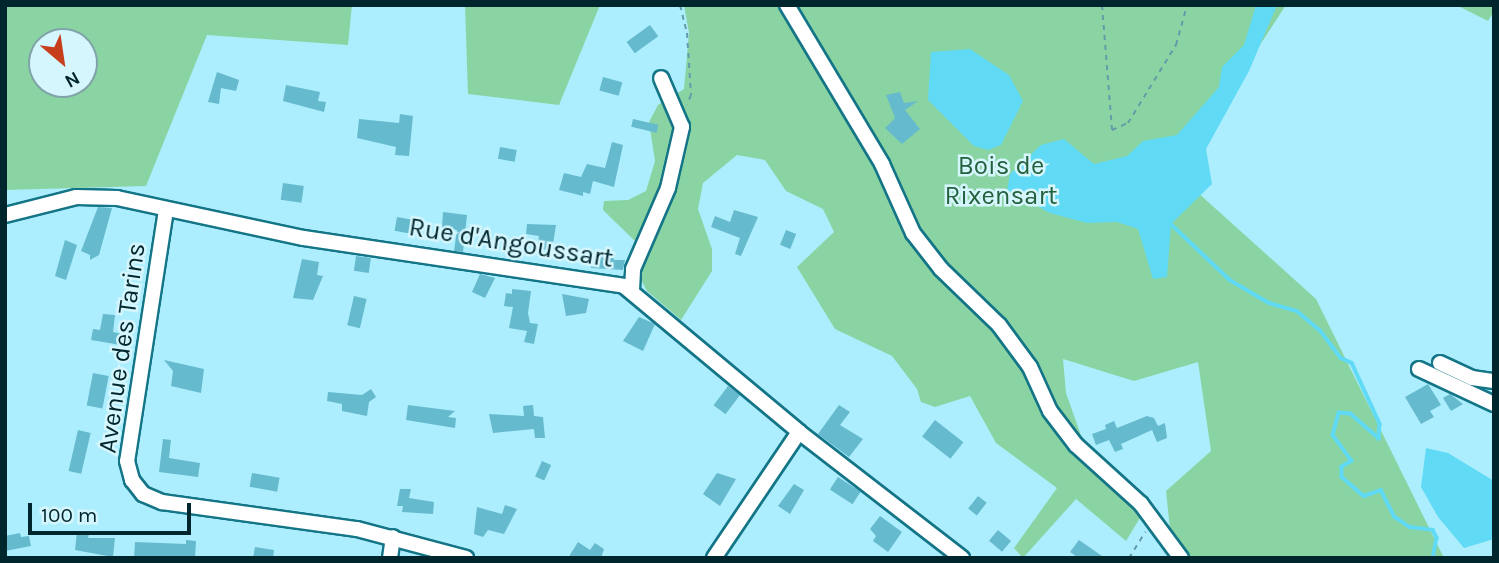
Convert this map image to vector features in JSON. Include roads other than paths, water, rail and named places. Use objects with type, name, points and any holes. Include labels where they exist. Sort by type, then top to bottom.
[{"type":"street","points":[[787,5],[882,163],[912,233],[941,269],[999,325],[1030,367],[1050,411],[1076,445],[1153,520],[1181,558]]},
{"type":"street","points":[[632,290],[633,269],[668,188],[681,138],[681,118],[661,78]]},
{"type":"street","name":"Rue d'Angoussart","points":[[5,215],[90,196],[304,238],[524,268],[632,290],[799,432],[962,558]]},
{"type":"street","name":"Avenue des Tarins","points":[[166,210],[127,461],[132,480],[143,494],[162,502],[393,537],[466,558]]},
{"type":"street","points":[[1440,363],[1472,378],[1494,381]]},
{"type":"street","points":[[1419,369],[1494,404]]},
{"type":"street","points":[[714,558],[799,432]]},
{"type":"street","points":[[390,558],[393,537]]},
{"type":"water","points":[[1256,5],[1277,5],[1249,71],[1206,149],[1212,184],[1171,224],[1167,277],[1153,279],[1138,229],[1117,222],[1087,223],[1050,213],[1007,190],[1010,174],[1041,145],[1064,139],[1094,164],[1127,156],[1143,141],[1177,135],[1219,87],[1222,67],[1244,45]]},
{"type":"water","points":[[970,49],[1009,75],[1023,101],[1001,145],[988,150],[974,146],[928,100],[931,52]]},
{"type":"water","points":[[1426,448],[1448,453],[1494,481],[1494,539],[1464,548],[1438,517],[1421,487]]},
{"type":"waterway","points":[[1171,224],[1230,280],[1269,303],[1297,311],[1320,330],[1341,358],[1352,363],[1380,424],[1379,439],[1350,414],[1339,413],[1333,435],[1352,461],[1342,467],[1342,477],[1364,496],[1381,490],[1395,517],[1410,527],[1433,530],[1437,538],[1433,558]]},
{"type":"park label","name":"Bois de Rixensart","points":[[1001,181]]}]
